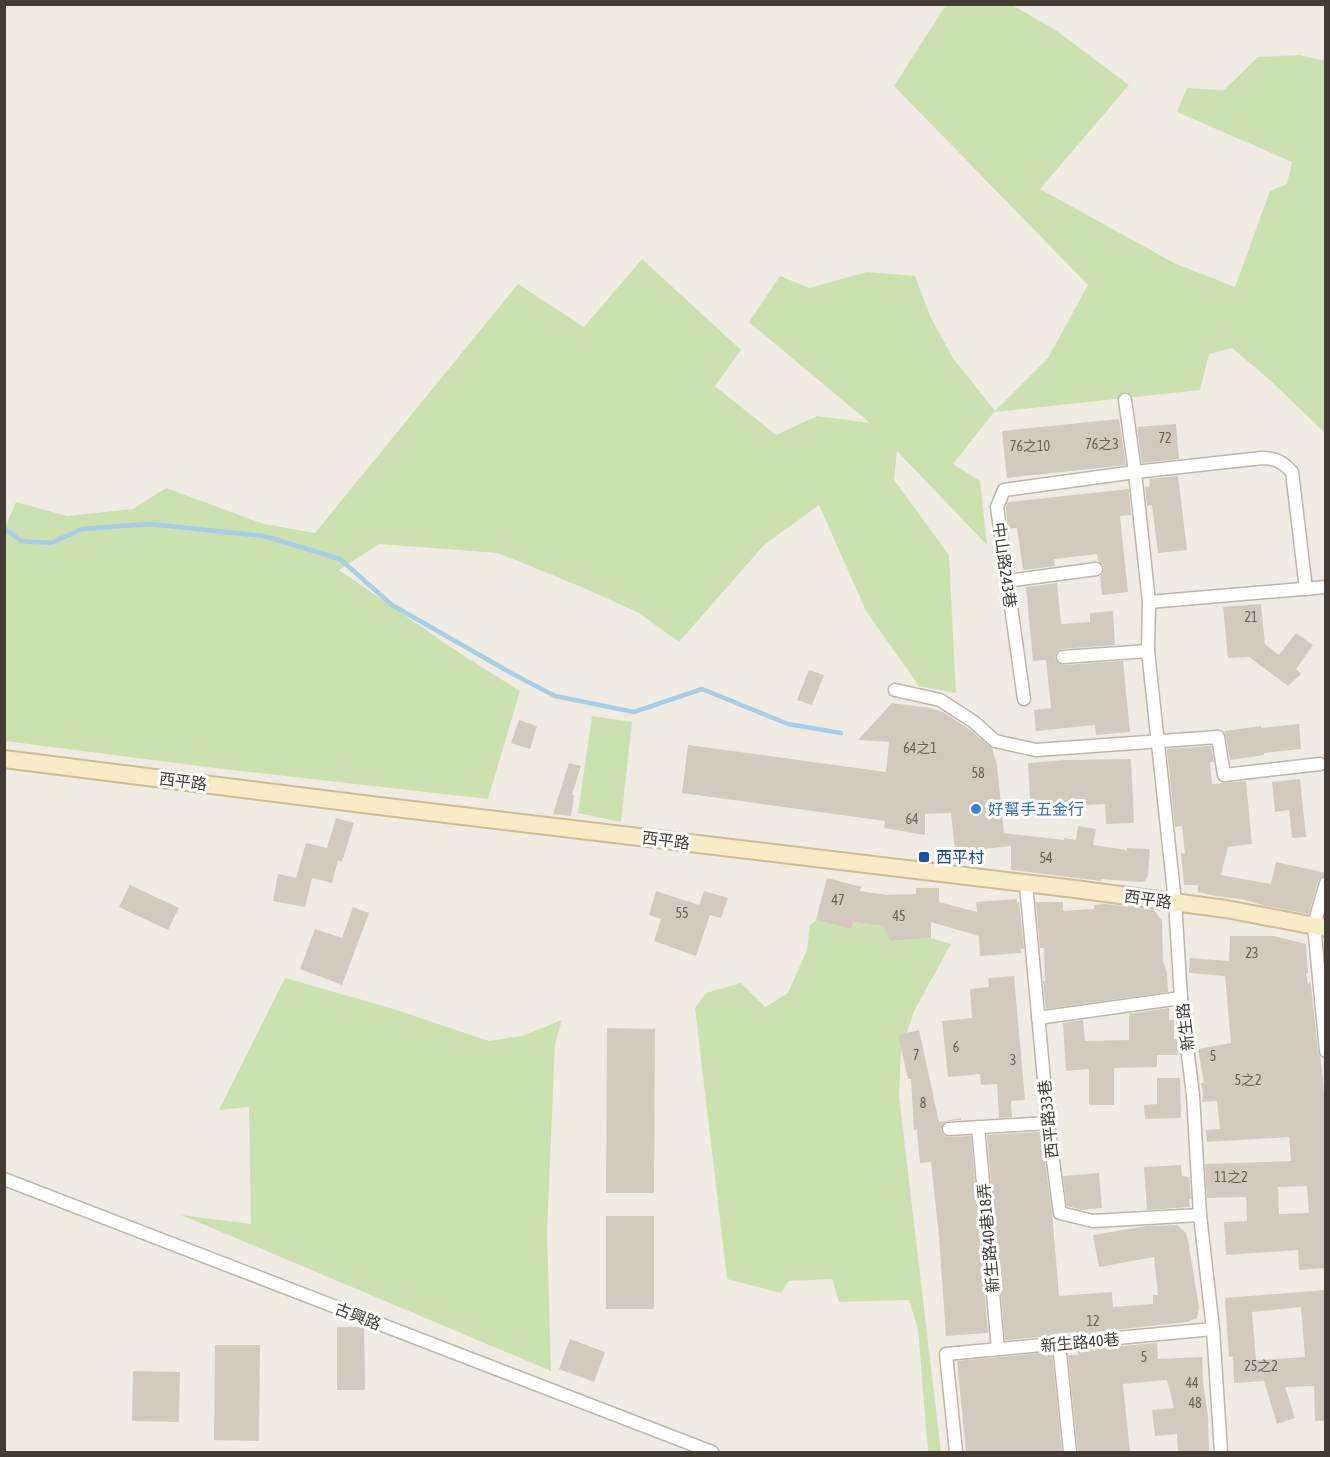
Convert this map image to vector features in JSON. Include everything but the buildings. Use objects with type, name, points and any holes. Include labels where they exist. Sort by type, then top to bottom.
[{"type":"main road","name":"西平路","points":[[4,759],[1175,902],[1320,927]]},
{"type":"street","points":[[1125,400],[1149,602],[1326,587]]},
{"type":"street","name":"中山路243巷","points":[[1024,699],[997,507],[1004,490],[1135,472],[1262,458],[1275,459],[1292,472],[1306,589]]},
{"type":"street","points":[[1007,580],[1096,569]]},
{"type":"street","name":"新生路","points":[[1149,602],[1148,651],[1175,902],[1181,998],[1193,1095],[1200,1215],[1213,1329],[1221,1452]]},
{"type":"street","points":[[1063,657],[1148,651]]},
{"type":"street","points":[[895,690],[940,700],[974,722],[994,741],[1036,750],[1218,737],[1224,775],[1320,764]]},
{"type":"street","points":[[1326,883],[1320,927],[1326,1051]]},
{"type":"street","name":"西平路33巷","points":[[1026,884],[1048,1124],[1060,1213],[1093,1221],[1200,1215]]},
{"type":"street","points":[[1038,1018],[1181,998]]},
{"type":"street","points":[[950,1129],[1048,1124]]},
{"type":"street","name":"新生路40巷18弄","points":[[978,1127],[998,1349]]},
{"type":"street","name":"古興路","points":[[4,1179],[712,1452]]},
{"type":"street","name":"新生路40巷","points":[[956,1452],[946,1354],[1213,1329]]},
{"type":"street","points":[[1059,1344],[1070,1452]]},
{"type":"green space","points":[[946,5],[1012,5],[1054,29],[1129,85],[1040,189],[1174,263],[1235,287],[1270,191],[1287,184],[1292,162],[1177,112],[1187,88],[1224,90],[1258,57],[1300,55],[1325,61],[1325,433],[1271,381],[1232,348],[1209,354],[1200,390],[994,412],[953,464],[980,481],[987,545],[897,451],[894,480],[949,555],[956,693],[919,686],[866,611],[819,505],[764,545],[679,642],[639,613],[498,553],[379,544],[339,570],[458,652],[520,691],[488,799],[5,741],[4,530],[16,502],[67,516],[133,509],[166,488],[264,524],[315,533],[518,284],[584,327],[642,259],[741,350],[715,386],[776,435],[817,416],[870,423],[749,322],[780,276],[809,288],[867,272],[915,276],[930,316],[953,358],[995,411],[1048,358],[1088,285],[894,86]]},
{"type":"green space","points":[[592,716],[632,722],[621,822],[578,813]]},
{"type":"green space","points":[[816,920],[851,929],[854,922],[883,926],[890,941],[931,938],[951,944],[914,1011],[901,1051],[899,1096],[941,1452],[928,1452],[918,1329],[909,1300],[839,1302],[832,1279],[789,1281],[781,1293],[727,1279],[695,1008],[706,993],[741,983],[765,1007],[788,993],[807,950],[810,925]]},
{"type":"green space","points":[[285,978],[394,1009],[489,1041],[522,1036],[562,1020],[555,1044],[547,1231],[551,1371],[181,1215],[251,1224],[249,1107],[219,1110]]},
{"type":"waterway","points":[[4,528],[21,541],[51,543],[82,529],[149,524],[264,536],[340,559],[392,605],[555,696],[634,712],[702,689],[788,724],[841,733]]},
{"type":"place","name":"好幫手五金行","points":[[976,809]]},
{"type":"place","name":"西平村","points":[[924,857]]}]
